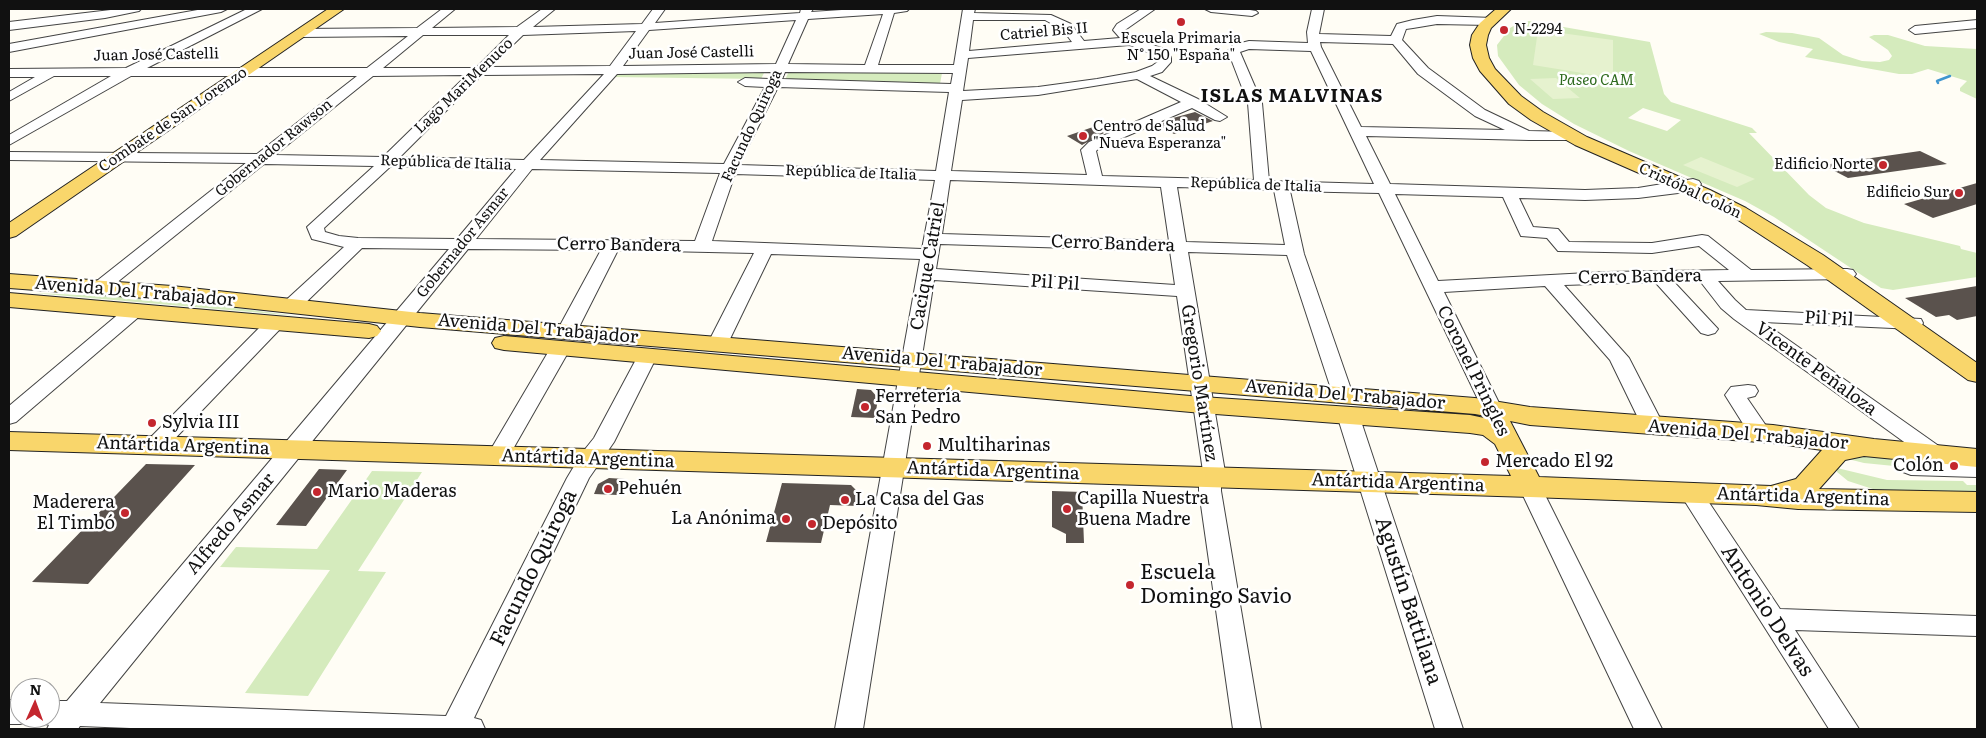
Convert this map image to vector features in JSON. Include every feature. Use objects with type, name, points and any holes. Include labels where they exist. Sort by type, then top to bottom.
[{"type":"main road","name":"Combate de San Lorenzo","points":[[11,229],[337,9]]},
{"type":"main road","name":"Cristóbal Colón","points":[[1504,9],[1489,21],[1481,31],[1478,45],[1481,58],[1488,71],[1515,100],[1572,136],[1607,153],[1689,185]]},
{"type":"main road","name":"Cristóbal Colón","points":[[1516,9],[1496,26],[1489,35],[1488,47],[1498,71],[1516,92],[1540,110],[1582,135],[1689,185],[1739,212],[1841,274],[1911,323],[1977,374]]},
{"type":"main road","name":"Avenida Del Trabajador","points":[[9,284],[99,288],[283,314],[395,326],[564,340],[718,344],[910,370]]},
{"type":"main road","name":"Avenida Del Trabajador","points":[[9,300],[134,310],[283,314]]},
{"type":"main road","name":"Cristóbal Colón","points":[[1911,323],[1977,364]]},
{"type":"main road","name":"Avenida Del Trabajador","points":[[564,340],[647,356],[910,370],[1345,405],[1475,406],[1493,411],[1537,416],[1760,433],[1874,448]]},
{"type":"main road","name":"Avenida Del Trabajador","points":[[1345,405],[1491,428],[1506,439]]},
{"type":"main road","name":"Coronel Pringles","points":[[1493,411],[1530,487]]},
{"type":"main road","name":"Antártida Argentina","points":[[9,441],[1690,492],[1798,498],[1977,502]]},
{"type":"main road","points":[[1743,494],[1776,494],[1799,490],[1812,482],[1833,455],[1840,450],[1853,448],[1874,448],[1977,458]]},
{"type":"main road","points":[[1823,468],[1832,479],[1844,487],[1869,495],[1899,500]]},
{"type":"street","points":[[9,25],[41,9]]},
{"type":"street","points":[[9,25],[105,15],[135,9]]},
{"type":"street","points":[[9,48],[221,9]]},
{"type":"street","points":[[9,142],[128,72],[256,9]]},
{"type":"street","name":"Gobernador Rawson","points":[[99,288],[449,9]]},
{"type":"street","name":"Lago MariMenuco","points":[[315,227],[387,162],[520,32],[549,9]]},
{"type":"street","name":"Gobernador Asmar","points":[[395,326],[526,166],[610,75],[659,9]]},
{"type":"street","points":[[726,20],[734,9]]},
{"type":"street","points":[[870,68],[890,9]]},
{"type":"street","points":[[301,33],[520,32],[646,27],[805,12],[903,9]]},
{"type":"street","points":[[1130,40],[1121,34],[1119,30],[1121,26],[1149,9]]},
{"type":"street","points":[[1211,9],[1253,11],[1249,45]]},
{"type":"street","points":[[1314,42],[1318,9]]},
{"type":"street","name":"Facundo Quiroga","points":[[702,246],[729,169],[774,82],[805,12]]},
{"type":"street","points":[[968,12],[1047,17],[1067,28],[1081,45]]},
{"type":"street","name":"Cacique Catriel","points":[[849,729],[943,176],[968,12]]},
{"type":"street","points":[[1396,40],[1402,27],[1413,24],[1437,20],[1489,21]]},
{"type":"street","points":[[1915,30],[1977,24]]},
{"type":"street","name":"Juan José Castelli","points":[[9,73],[245,71],[610,75],[955,92],[1038,91],[1139,75],[1157,69],[1165,62],[1165,57],[1160,52],[1130,40]]},
{"type":"street","name":"Catriel Bis II","points":[[961,55],[1130,40]]},
{"type":"street","points":[[1262,186],[1255,103],[1234,51],[1237,48],[1249,45],[1396,40]]},
{"type":"street","points":[[1396,40],[1423,72],[1480,113],[1529,136]]},
{"type":"street","name":"Coronel Pringles","points":[[1314,42],[1493,411]]},
{"type":"street","name":"Juan José Castelli","points":[[610,75],[780,68],[959,69]]},
{"type":"street","points":[[9,97],[51,73]]},
{"type":"street","points":[[1139,75],[1220,117]]},
{"type":"street","points":[[1096,181],[1088,150],[1094,145],[1193,102]]},
{"type":"street","points":[[1356,131],[1572,136]]},
{"type":"street","name":"República de Italia","points":[[9,156],[262,159],[729,169],[1606,195],[1638,193],[1689,185]]},
{"type":"street","name":"Gregorio Martínez","points":[[1168,183],[1200,394],[1215,478],[1210,486],[1210,491],[1247,729]]},
{"type":"street","name":"Agustín Battilana","points":[[1281,186],[1294,250],[1450,729]]},
{"type":"street","points":[[1509,193],[1527,232],[1550,233],[1564,247],[1652,248],[1702,240],[1746,275]]},
{"type":"street","name":"Cerro Bandera","points":[[315,227],[318,235],[337,241],[358,243],[765,248],[1178,246],[1294,250]]},
{"type":"street","points":[[155,446],[283,314],[358,243]]},
{"type":"street","points":[[498,456],[564,340],[612,245]]},
{"type":"street","points":[[718,344],[765,248]]},
{"type":"street","name":"Pil Pil","points":[[926,274],[1185,291]]},
{"type":"street","name":"Cerro Bandera","points":[[1432,287],[1659,276],[1841,274]]},
{"type":"street","points":[[1659,276],[1708,329]]},
{"type":"street","name":"Vicente Peñaloza","points":[[1704,276],[1728,304],[1741,315],[1935,454]]},
{"type":"street","points":[[1550,280],[1619,358],[1653,426]]},
{"type":"street","points":[[9,418],[134,310]]},
{"type":"street","name":"Pil Pil","points":[[1741,315],[1911,323]]},
{"type":"street","name":"Alfredo Asmar","points":[[62,719],[292,450],[395,326]]},
{"type":"street","name":"Facundo Quiroga","points":[[454,729],[578,478],[590,458],[603,442],[647,356]]},
{"type":"street","points":[[1748,391],[1738,392],[1735,396],[1760,433]]},
{"type":"street","points":[[1977,464],[1907,463],[1911,467],[1977,469]]},
{"type":"street","name":"Coronel Pringles","points":[[1530,487],[1648,729]]},
{"type":"street","name":"Antonio Delvas","points":[[1690,492],[1845,729]]},
{"type":"street","points":[[1773,619],[1977,626]]},
{"type":"street","points":[[62,719],[472,729]]},
{"type":"green space","name":"Paseo CAM","points":[[1529,21],[1650,42],[1664,94],[1671,102],[1752,128],[1757,133],[1749,133],[1809,195],[1826,208],[1864,223],[1960,246],[1961,249],[1977,253],[1977,277],[1893,290],[1881,288],[1774,217],[1745,201],[1629,151],[1574,124],[1542,104],[1519,85],[1498,56],[1497,45],[1510,28]],"holes":[[[1643,108],[1681,120],[1667,131],[1628,118]]]},
{"type":"green space","points":[[1538,30],[1613,40],[1613,78],[1533,65]]},
{"type":"green space","points":[[1766,32],[1792,33],[1819,38],[1843,55],[1862,61],[1880,62],[1889,60],[1892,56],[1888,50],[1869,37],[1874,35],[1888,35],[1925,46],[1977,49],[1977,99],[1960,91],[1960,88],[1967,81],[1928,69],[1912,74],[1899,74],[1805,57],[1813,49],[1779,42],[1759,34]]},
{"type":"green space","points":[[765,71],[761,79],[612,77],[617,73]]},
{"type":"green space","points":[[789,71],[942,73],[940,84],[785,80]]},
{"type":"green space","points":[[1556,78],[1580,98],[1553,99],[1530,79]]},
{"type":"green space","points":[[1701,157],[1755,179],[1737,187],[1683,165]]},
{"type":"green space","points":[[33,293],[110,296],[228,307],[297,316]]},
{"type":"green space","points":[[1850,454],[1977,465],[1908,463],[1911,467],[1894,466],[1864,463],[1844,458]]},
{"type":"green space","points":[[1837,468],[1887,480],[1963,481],[1967,485],[1977,485],[1977,496],[1899,494],[1879,491],[1848,481],[1837,472]]},
{"type":"green space","points":[[372,471],[422,472],[358,571],[386,572],[308,696],[245,693],[330,570],[220,567],[236,547],[317,549]]},
{"type":"building","points":[[1195,112],[1213,121],[1174,134],[1159,125],[1173,118]]},
{"type":"building","name":"Centro de Salud \"Nueva Esperanza\"","points":[[1093,127],[1104,133],[1082,145],[1067,136]]},
{"type":"building","name":"Edificio Norte","points":[[1920,151],[1947,164],[1848,178],[1823,165]]},
{"type":"building","name":"Edificio Sur","points":[[1977,183],[1977,204],[1933,218],[1904,204]]},
{"type":"building","points":[[1977,286],[1977,316],[1957,320],[1949,315],[1936,317],[1905,298]]},
{"type":"building","name":"Ferretería San Pedro","points":[[857,389],[871,390],[878,398],[875,418],[851,417]]},
{"type":"building","name":"Maderera El Timbó","points":[[146,464],[195,465],[88,584],[32,582]]},
{"type":"building","name":"Mario Maderas","points":[[319,469],[347,470],[306,526],[276,525]]},
{"type":"building","name":"Pehuén","points":[[609,478],[625,479],[618,495],[594,494],[598,484]]},
{"type":"building","points":[[782,483],[851,485],[860,494],[858,506],[830,505],[821,543],[766,542]]},
{"type":"building","name":"Capilla Nuestra Buena Madre","points":[[1052,491],[1082,492],[1084,543],[1066,543],[1066,534],[1052,527]]},
{"type":"waterway","points":[[1938,83],[1937,81],[1950,76]]},
{"type":"place","name":"Escuela Primaria N° 150 \"España\"","points":[[1181,22]]},
{"type":"place","name":"N-2294","points":[[1504,30]]},
{"type":"place","name":"Centro de Salud \"Nueva Esperanza\"","points":[[1083,136]]},
{"type":"place","name":"Edificio Norte","points":[[1883,165]]},
{"type":"place","name":"Edificio Sur","points":[[1959,193]]},
{"type":"place","name":"Ferretería San Pedro","points":[[865,407]]},
{"type":"place","name":"Sylvia III","points":[[152,423]]},
{"type":"place","name":"Multiharinas","points":[[927,446]]},
{"type":"place","name":"Mercado El 92","points":[[1485,462]]},
{"type":"place","name":"Colón","points":[[1954,466]]},
{"type":"place","name":"Pehuén","points":[[608,489]]},
{"type":"place","name":"Mario Maderas","points":[[317,492]]},
{"type":"place","name":"La Casa del Gas","points":[[845,500]]},
{"type":"place","name":"Capilla Nuestra Buena Madre","points":[[1067,509]]},
{"type":"place","name":"Maderera El Timbó","points":[[125,513]]},
{"type":"place","name":"La Anónima","points":[[786,519]]},
{"type":"place","name":"Depósito","points":[[812,524]]},
{"type":"place","name":"Escuela Domingo Savio","points":[[1130,585]]},
{"type":"district","name":"ISLAS MALVINAS","points":[[1292,96]]}]
